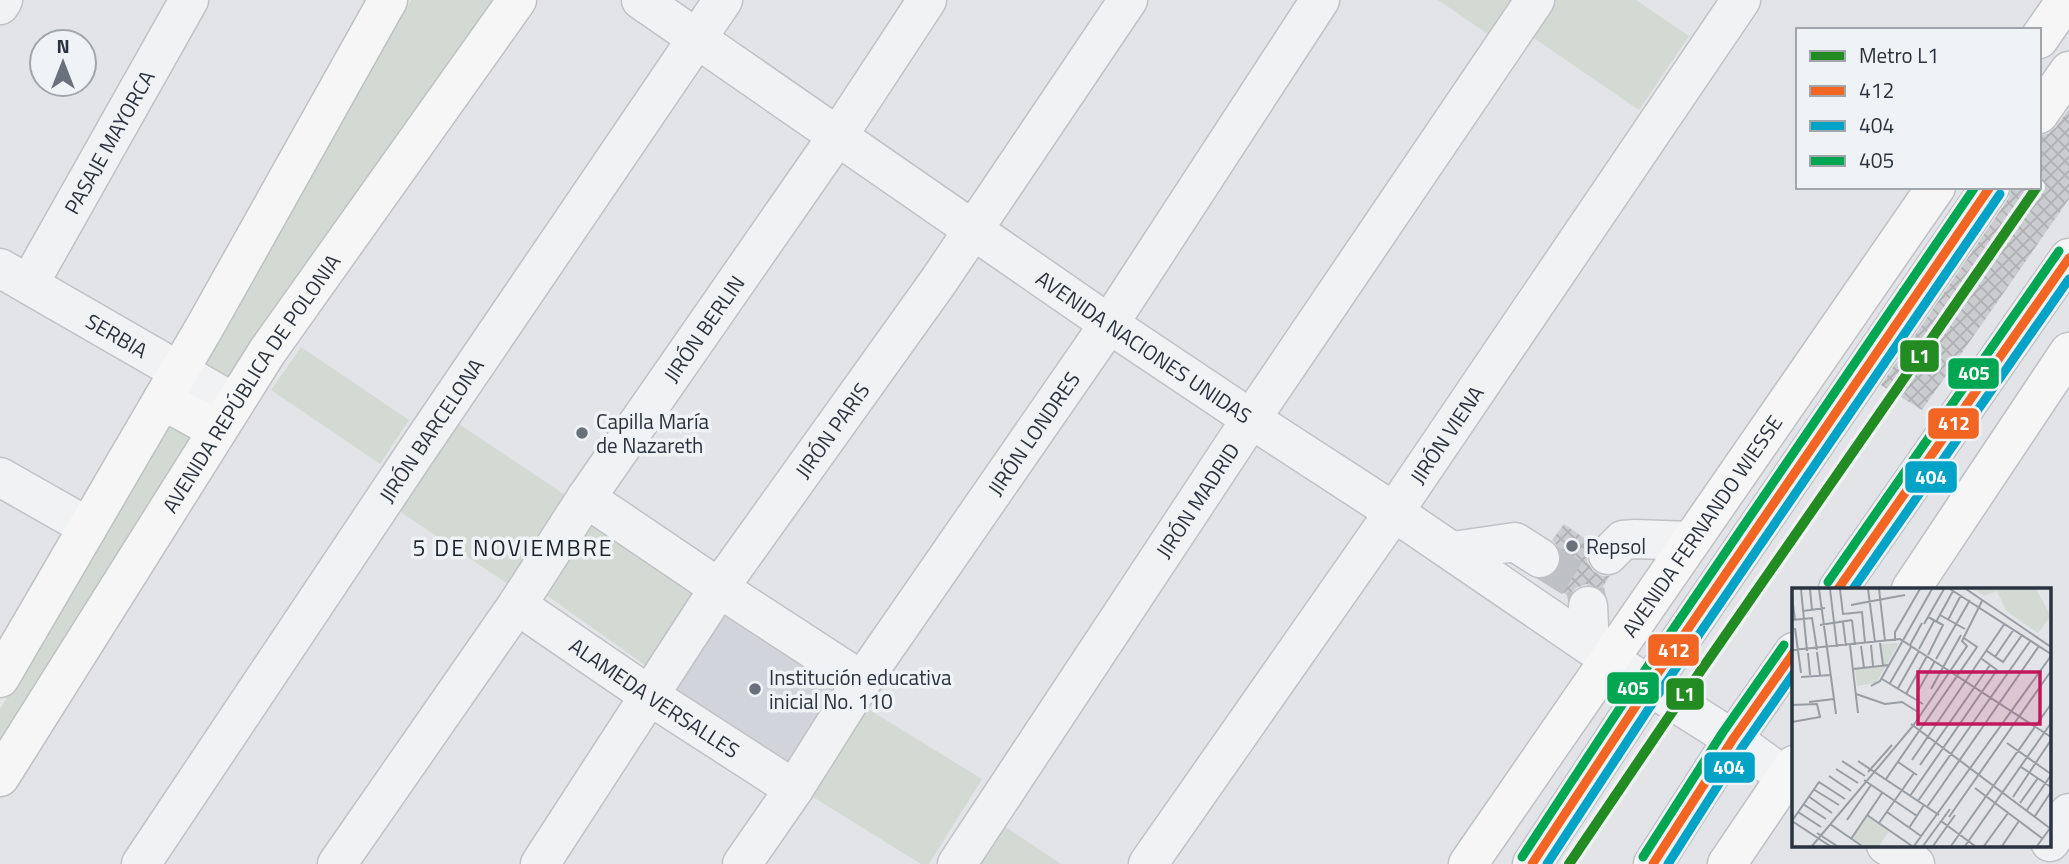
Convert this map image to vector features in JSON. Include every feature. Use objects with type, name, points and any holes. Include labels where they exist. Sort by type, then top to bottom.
[{"type":"main road","points":[[2,668],[170,386],[388,0]]},
{"type":"main road","name":"AVENIDA REPÚBLICA DE POLONIA","points":[[0,777],[267,352],[517,0]]},
{"type":"main road","points":[[2041,36],[2066,0]]},
{"type":"main road","points":[[2041,111],[2069,71]]},
{"type":"main road","name":"AVENIDA FERNANDO WIESSE","points":[[1468,864],[1600,652],[1692,541],[1935,189]]},
{"type":"main road","points":[[1532,864],[1989,189]]},
{"type":"main road","points":[[1839,588],[2069,258]]},
{"type":"main road","points":[[1912,588],[2069,352]]},
{"type":"main road","points":[[1653,864],[1733,739],[1792,655]]},
{"type":"main road","points":[[1727,864],[1792,775]]},
{"type":"street","points":[[0,5],[3,0]]},
{"type":"street","name":"PASAJE MAYORCA","points":[[14,276],[189,0]]},
{"type":"street","name":"AVENIDA NACIONES UNIDAS","points":[[641,0],[1109,324],[1453,551],[1650,686],[1792,775]]},
{"type":"street","name":"JIRÓN BARCELONA","points":[[141,864],[723,0]]},
{"type":"street","name":"JIRÓN BERLIN","points":[[337,864],[838,135],[927,0]]},
{"type":"street","name":"JIRÓN PARIS","points":[[540,864],[719,588],[938,282],[1128,0]]},
{"type":"street","name":"JIRÓN LONDRES","points":[[743,864],[862,681],[1109,324],[1320,0]]},
{"type":"street","name":"JIRÓN MADRID","points":[[957,864],[1251,419],[1535,0]]},
{"type":"street","name":"JIRÓN VIENA","points":[[1148,864],[1394,512],[1741,0]]},
{"type":"street","name":"SERBIA","points":[[14,276],[170,386],[226,417]]},
{"type":"street","points":[[0,477],[88,527]]},
{"type":"street","points":[[586,498],[862,681]]},
{"type":"street","points":[[1608,555],[1623,540],[1692,541]]},
{"type":"street","points":[[1453,551],[1515,542],[1540,558]]},
{"type":"street","name":"ALAMEDA VERSALLES","points":[[517,605],[650,696],[794,789]]},
{"type":"street","points":[[1588,606],[1600,652]]},
{"type":"street","points":[[2052,839],[2069,813]]},
{"type":"street","points":[[1888,846],[1915,864]]},
{"type":"street","points":[[2036,864],[2048,846]]},
{"type":"shaded area","points":[[411,0],[501,0],[0,748],[0,709],[211,355]]},
{"type":"shaded area","points":[[1438,0],[1511,0],[1489,35]]},
{"type":"shaded area","points":[[1547,0],[1636,0],[1689,36],[1639,110],[1525,32]]},
{"type":"shaded area","points":[[301,347],[409,420],[380,464],[271,390]]},
{"type":"shaded area","points":[[453,420],[570,498],[511,586],[393,507]]},
{"type":"shaded area","points":[[594,519],[701,595],[649,668],[542,592]]},
{"type":"shaded area","name":"Institución educativa inicial No. 110","points":[[721,597],[852,683],[790,781],[658,695]]},
{"type":"shaded area","points":[[868,709],[982,779],[929,864],[921,864],[813,797]]},
{"type":"shaded area","points":[[998,822],[1061,864],[969,864]]},
{"type":"building","points":[[2069,109],[2069,199],[1922,410],[1881,385],[2008,199],[2011,189],[2041,189],[2041,135],[2056,127]]},
{"type":"building","points":[[1564,524],[1591,543],[1587,550],[1587,561],[1593,571],[1602,576],[1610,576],[1601,589],[1586,584],[1576,588],[1568,596],[1544,579],[1551,577],[1559,569],[1562,560],[1560,549],[1552,540]]},
{"type":"tunnel","points":[[1540,558],[1585,586],[1588,606]]},
{"type":"metro line","name":"L1","points":[[1569,864],[2036,189]]},
{"type":"transit line","name":"405","points":[[1522,857],[1639,679],[1974,189]]},
{"type":"transit line","name":"412","points":[[1532,864],[1649,686],[1989,189]]},
{"type":"transit line","name":"404","points":[[1547,864],[1659,693],[2000,194]]},
{"type":"transit line","name":"405","points":[[1828,582],[2059,251]]},
{"type":"transit line","name":"412","points":[[1839,588],[2069,258]]},
{"type":"transit line","name":"404","points":[[1854,588],[2069,279]]},
{"type":"transit line","name":"405","points":[[1643,857],[1723,732],[1784,645]]},
{"type":"transit line","name":"412","points":[[1653,864],[1733,739],[1792,655]]},
{"type":"transit line","name":"404","points":[[1668,864],[1743,746],[1792,676]]},
{"type":"place","name":"Capilla María de Nazareth","points":[[582,433]]},
{"type":"place","name":"Repsol","points":[[1572,546]]},
{"type":"place","name":"Institución educativa inicial No. 110","points":[[755,689]]},
{"type":"district","name":"5 DE NOVIEMBRE","points":[[513,547]]}]
